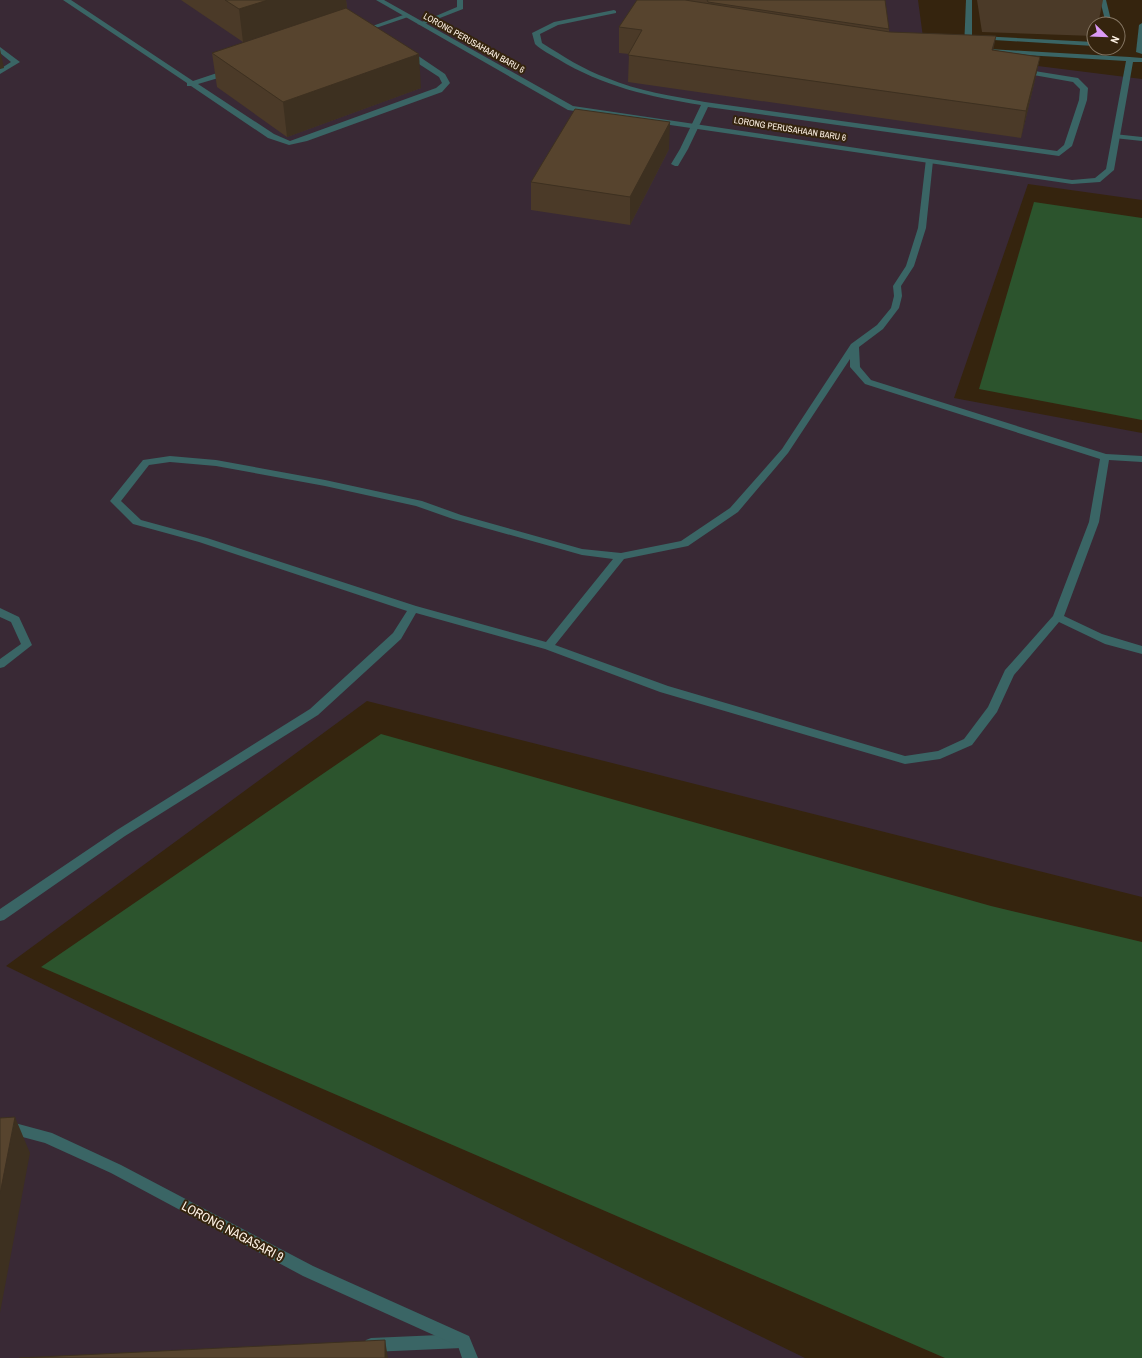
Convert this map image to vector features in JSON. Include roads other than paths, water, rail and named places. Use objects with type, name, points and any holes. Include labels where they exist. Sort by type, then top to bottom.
[{"type":"street","points":[[66,0],[190,84],[271,136],[289,143],[304,139],[439,90],[446,83],[442,76],[402,50]]},
{"type":"street","name":"LORONG PERUSAHAAN BARU 6","points":[[378,0],[571,108],[696,125],[1072,182],[1097,180],[1110,170],[1130,59]]},
{"type":"street","points":[[420,24],[462,8],[460,0]]},
{"type":"street","points":[[969,0],[968,37],[976,50],[1142,60]]},
{"type":"street","points":[[1103,0],[1107,16]]},
{"type":"street","points":[[614,12],[556,23],[536,33],[539,44],[603,80],[674,99],[1059,154],[1068,146],[1083,100],[1084,88],[1075,80],[1013,70]]},
{"type":"street","points":[[378,35],[363,30],[406,16]]},
{"type":"street","points":[[1142,25],[1140,52],[1142,52]]},
{"type":"street","points":[[968,37],[1086,44]]},
{"type":"street","points":[[0,49],[16,62],[0,72]]},
{"type":"street","points":[[190,84],[234,70]]},
{"type":"street","points":[[675,164],[696,125],[705,104]]},
{"type":"street","points":[[1117,136],[1142,139]]},
{"type":"street","points":[[929,160],[922,228],[910,266],[897,286],[898,296],[895,308],[880,326],[854,346],[785,450],[734,510],[684,544],[621,556],[582,552],[457,517],[418,503],[325,483],[216,463],[170,459],[146,462],[115,501],[137,522],[202,540],[413,609],[548,646],[664,689],[905,760],[940,755],[968,742],[993,709],[1009,673],[1058,617],[1094,522],[1105,457]]},
{"type":"street","points":[[854,346],[855,367],[868,382],[1105,457],[1142,460]]},
{"type":"street","points":[[548,646],[621,556]]},
{"type":"street","points":[[0,916],[121,833],[314,712],[397,636],[413,609]]},
{"type":"street","points":[[0,612],[16,620],[27,645],[0,664]]},
{"type":"street","points":[[1058,617],[1089,633],[1120,646],[1142,650]]},
{"type":"street","name":"LORONG NAGASARI 9","points":[[0,1125],[47,1137],[116,1169],[308,1271],[464,1341]]},
{"type":"street","points":[[361,1346],[464,1341],[470,1358]]}]
